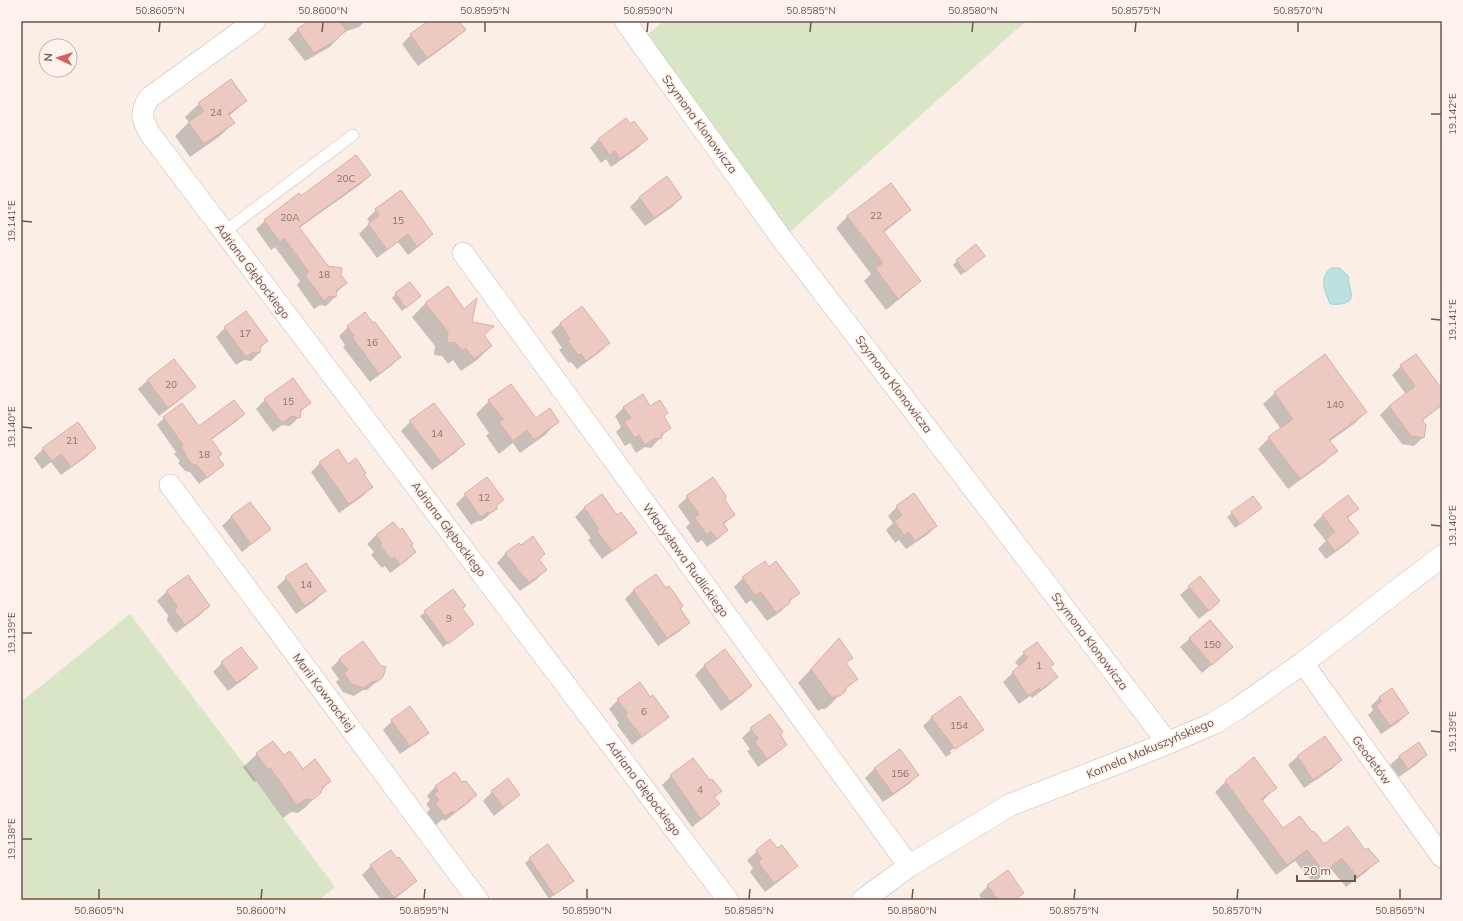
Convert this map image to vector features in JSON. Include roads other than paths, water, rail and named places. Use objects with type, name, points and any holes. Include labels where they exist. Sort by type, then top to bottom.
[{"type":"street","name":"Adriana Głębockiego","points":[[255,21],[149,98],[143,108],[143,121],[151,135],[169,159],[728,900]]},
{"type":"street","name":"Szymona Klonowicza","points":[[625,21],[782,239],[1168,743]]},
{"type":"street","name":"Władysława Rudlickiego","points":[[463,254],[909,866]]},
{"type":"street","name":"Marii Kownackiej","points":[[170,484],[478,900]]},
{"type":"street","name":"Kornela Makuszyńskiego","points":[[863,900],[909,866],[1010,805],[1168,743],[1214,723],[1303,663],[1442,556]]},
{"type":"street","name":"Geodetów","points":[[1303,663],[1442,857]]},
{"type":"lane","points":[[224,232],[353,135]]},
{"type":"water","points":[[1331,268],[1340,268],[1349,277],[1351,296],[1348,302],[1330,304],[1324,281],[1327,272]]}]
